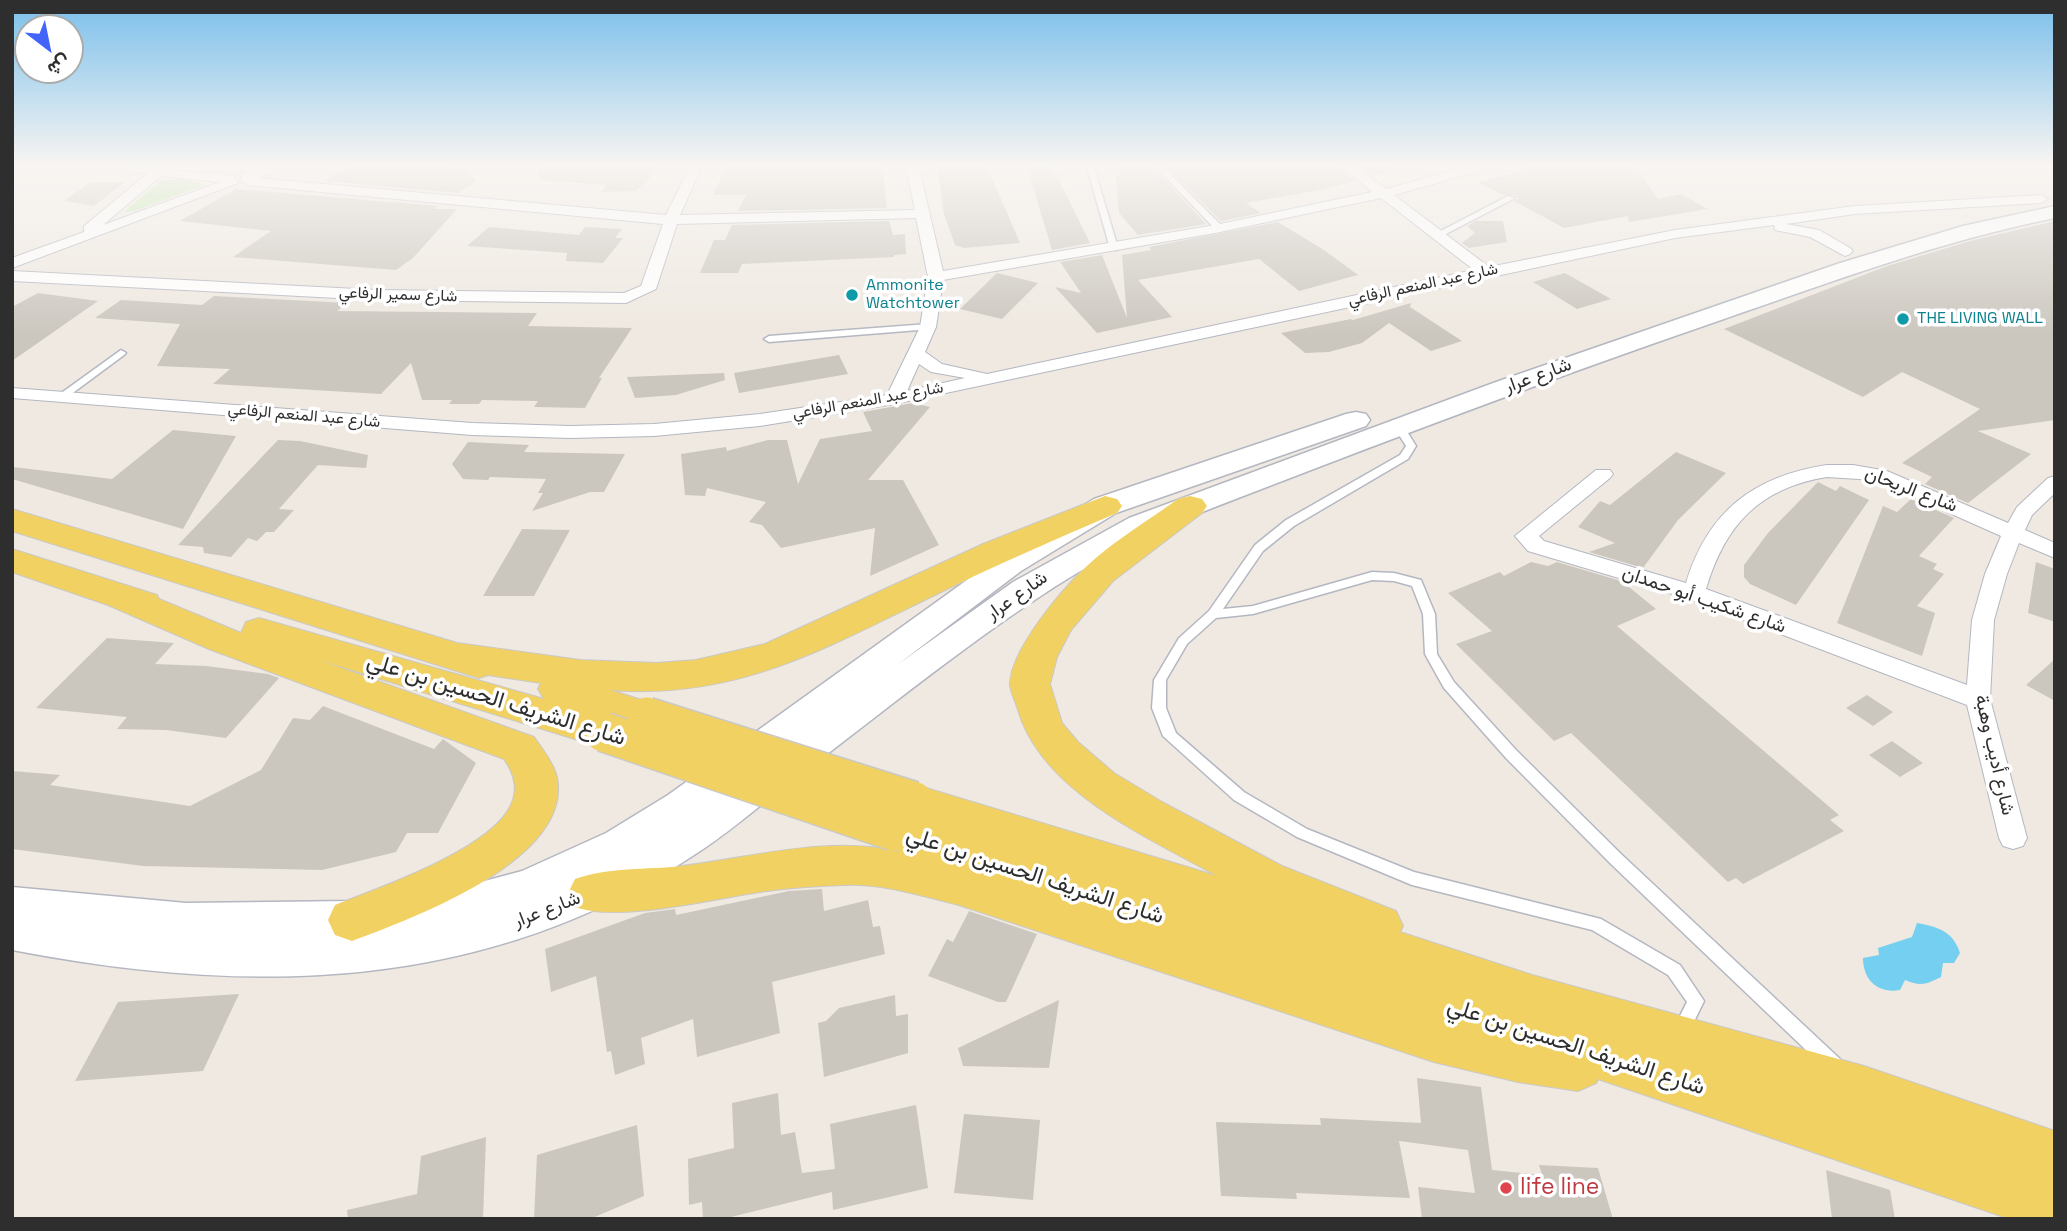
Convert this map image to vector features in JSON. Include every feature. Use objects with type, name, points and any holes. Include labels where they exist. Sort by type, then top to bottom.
[{"type":"main road","name":"شارع عرار","points":[[12,905],[186,922],[352,920],[451,909],[530,887],[620,845],[682,806],[1010,564],[1105,506],[1845,251],[1942,221]]},
{"type":"main road","name":"شارع عرار","points":[[12,931],[71,943],[215,959],[341,956],[470,935],[518,922],[591,893],[642,867],[682,842],[1024,590],[1109,540],[1190,506],[1629,342],[1913,246],[2000,221]]},
{"type":"main road","points":[[458,657],[604,678],[673,677],[743,667],[846,624],[995,552],[1105,506]]},
{"type":"main road","points":[[1190,506],[1101,573],[1056,623],[1038,657],[1030,684],[1044,730],[1063,753],[1099,785],[1147,815],[1266,880],[1327,902],[1532,998]]},
{"type":"main road","name":"شارع الشريف الحسين بن علي","points":[[12,520],[647,717],[903,816],[1675,1058],[1864,1092],[2055,1159]]},
{"type":"main road","name":"شارع الشريف الحسين بن علي","points":[[12,561],[122,598],[310,644],[604,732],[1339,934],[1532,998],[1896,1154],[2055,1205]]},
{"type":"main road","points":[[122,598],[222,640],[519,748],[531,764],[537,784],[535,803],[520,828],[495,852],[432,887],[352,920]]},
{"type":"main road","points":[[591,893],[682,886],[756,873],[847,865],[896,870],[959,885],[1459,1044],[1518,1058],[1675,1058]]},
{"type":"street","points":[[76,239],[97,221]]},
{"type":"street","points":[[12,263],[125,221]]},
{"type":"street","name":"شارع سمير الرفاعي","points":[[12,276],[376,295],[612,300],[640,294],[648,289],[671,221]]},
{"type":"street","points":[[894,399],[928,327],[936,277],[925,221]]},
{"type":"street","points":[[936,277],[1114,248],[1250,221]]},
{"type":"street","points":[[1420,221],[1486,272]]},
{"type":"street","name":"شارع عبد المنعم الرفاعي","points":[[12,393],[472,429],[570,432],[654,430],[760,420],[894,399],[1486,272],[1710,228],[1763,221]]},
{"type":"street","name":"شارع عبد المنعم الرفاعي","points":[[1710,228],[1797,228],[1815,233],[1845,251]]},
{"type":"street","points":[[917,354],[937,368],[994,378]]},
{"type":"street","name":"شارع الريحان","points":[[1694,593],[1706,557],[1739,509],[1756,494],[1818,470],[1855,469],[1880,475],[2055,551]]},
{"type":"street","name":"شارع شكيب أبو حمدان","points":[[1603,474],[1526,536],[1528,541],[1536,547],[1694,593],[1978,699]]},
{"type":"street","name":"شارع أديب وهبة","points":[[2012,838],[1978,699],[1983,620],[1996,574],[2013,532],[2024,512],[2055,482]]},
{"type":"lane","points":[[1106,221],[1114,248]]},
{"type":"lane","points":[[1213,221],[1219,228]]},
{"type":"lane","points":[[1437,235],[1464,221]]},
{"type":"lane","points":[[769,339],[928,327]]},
{"type":"lane","points":[[63,396],[121,353]]},
{"type":"lane","points":[[1399,428],[1411,446],[1404,457],[1290,523],[1259,548],[1213,614],[1183,641],[1160,680],[1159,708],[1170,736],[1239,796],[1302,833],[1412,878],[1595,924],[1674,970],[1696,1001],[1675,1058]]},
{"type":"lane","points":[[1213,614],[1253,610],[1372,576],[1394,577],[1417,583],[1429,614],[1431,654],[1449,685],[1511,754],[1616,859],[1864,1092]]},
{"type":"water","points":[[1917,923],[1932,926],[1949,935],[1960,953],[1954,963],[1943,963],[1941,977],[1924,984],[1905,980],[1900,990],[1892,991],[1873,984],[1866,973],[1863,958],[1879,955],[1878,948],[1912,937]]},
{"type":"building","points":[[184,221],[446,221],[413,258],[396,270],[233,257],[271,231]]},
{"type":"building","points":[[889,221],[893,235],[905,234],[906,254],[894,257],[742,264],[738,273],[700,273],[714,240],[725,240],[732,225]]},
{"type":"building","points":[[947,221],[1011,221],[1020,243],[964,248],[955,245]]},
{"type":"building","points":[[1043,221],[1079,221],[1090,243],[1052,250]]},
{"type":"building","points":[[1126,221],[1204,221],[1206,224],[1138,235]]},
{"type":"building","points":[[1475,221],[1503,221],[1507,242],[1469,248],[1462,243],[1475,233],[1467,226]]},
{"type":"building","points":[[1552,221],[1599,221],[1564,228]]},
{"type":"building","name":"THE LIVING WALL","points":[[2055,221],[2055,420],[1978,431],[2031,454],[1968,503],[1925,484],[1932,477],[1902,463],[1980,409],[1902,372],[1863,397],[1724,329],[1887,266],[1970,241]]},
{"type":"building","points":[[1278,222],[1358,275],[1299,291],[1259,259],[1138,280],[1172,317],[1097,333],[1055,287],[1081,293],[1060,262],[1102,255],[1127,318],[1122,255],[1151,250],[1149,247]]},
{"type":"building","points":[[489,227],[579,235],[585,227],[622,229],[615,238],[623,238],[603,263],[566,261],[567,253],[467,246]]},
{"type":"building","points":[[997,273],[1038,283],[1002,319],[960,309]]},
{"type":"building","points":[[1565,273],[1611,299],[1577,309],[1533,282]]},
{"type":"building","points":[[38,293],[98,301],[12,361],[12,307]]},
{"type":"building","points":[[214,296],[348,303],[337,311],[537,313],[528,326],[632,328],[599,378],[602,378],[585,408],[534,407],[538,401],[482,400],[479,404],[449,404],[452,400],[422,400],[411,363],[381,394],[213,384],[230,369],[157,366],[180,324],[95,318],[121,300],[202,305]]},
{"type":"building","points":[[1411,303],[1410,307],[1462,341],[1431,351],[1389,323],[1362,343],[1329,352],[1305,353],[1281,333],[1353,320]]},
{"type":"building","points":[[839,355],[848,374],[739,393],[734,373]]},
{"type":"building","points":[[724,373],[725,380],[676,395],[635,398],[627,377]]},
{"type":"building","points":[[913,403],[930,407],[868,480],[903,480],[939,545],[870,576],[875,528],[781,548],[762,525],[749,522],[766,502],[707,488],[705,496],[685,495],[681,454],[726,447],[727,451],[768,440],[787,440],[798,484],[820,439],[872,431],[863,412]]},
{"type":"building","points":[[173,430],[236,436],[183,529],[12,479],[13,467],[112,479]]},
{"type":"building","points":[[278,440],[300,441],[368,455],[366,468],[318,465],[279,509],[294,510],[274,532],[266,532],[257,541],[248,538],[231,557],[204,553],[203,547],[178,545]]},
{"type":"building","points":[[468,442],[529,445],[524,452],[625,454],[604,492],[590,492],[532,511],[543,493],[538,493],[546,479],[463,479],[452,464]]},
{"type":"building","points":[[1676,452],[1726,473],[1678,520],[1643,568],[1589,552],[1615,543],[1578,527],[1600,501],[1610,505]]},
{"type":"building","points":[[1818,482],[1836,491],[1840,486],[1869,500],[1796,605],[1750,584],[1744,577],[1744,565],[1768,533]]},
{"type":"building","points":[[1911,499],[1954,518],[1919,556],[1937,564],[1933,569],[1944,574],[1917,606],[1935,613],[1922,656],[1837,623],[1883,506],[1897,512]]},
{"type":"building","points":[[522,529],[570,530],[534,596],[483,596]]},
{"type":"building","points":[[1531,562],[1548,566],[1557,562],[1631,584],[1629,587],[1656,609],[1617,626],[1839,815],[1830,820],[1844,831],[1743,884],[1736,878],[1728,882],[1571,733],[1554,741],[1456,644],[1492,631],[1448,593],[1500,572],[1504,576]]},
{"type":"building","points":[[2036,562],[2055,569],[2055,622],[2028,613]]},
{"type":"building","points":[[107,638],[174,643],[155,664],[206,666],[268,674],[279,678],[226,738],[166,730],[117,729],[127,717],[36,708]]},
{"type":"building","points":[[2055,659],[2055,701],[2026,685]]},
{"type":"building","points":[[1867,695],[1893,712],[1873,726],[1846,708]]},
{"type":"building","points":[[323,706],[434,749],[443,739],[476,763],[438,833],[407,833],[396,852],[322,870],[143,866],[12,849],[12,771],[60,775],[50,785],[190,806],[261,770],[293,718],[310,720]]},
{"type":"building","points":[[1892,741],[1923,763],[1900,777],[1869,755]]},
{"type":"building","points":[[822,889],[824,911],[868,900],[873,927],[880,926],[885,954],[772,982],[780,1033],[697,1057],[693,1019],[641,1038],[645,1064],[615,1075],[611,1051],[607,1052],[596,976],[551,992],[545,949],[645,913],[675,909],[676,915],[789,891]]},
{"type":"building","points":[[969,911],[1037,934],[1006,1002],[998,1002],[928,976],[947,939],[953,942]]},
{"type":"building","points":[[239,994],[203,1071],[75,1081],[118,1002]]},
{"type":"building","points":[[895,995],[896,1016],[908,1014],[908,1053],[824,1077],[818,1023],[826,1021],[839,1008]]},
{"type":"building","points":[[1059,1000],[1049,1068],[963,1066],[958,1048]]},
{"type":"building","points":[[1417,1078],[1481,1087],[1492,1170],[1542,1175],[1539,1165],[1598,1168],[1613,1219],[1422,1219],[1418,1187],[1475,1193],[1468,1150],[1399,1141],[1410,1198],[1296,1193],[1297,1199],[1221,1196],[1216,1122],[1321,1125],[1320,1118],[1421,1123]]},
{"type":"building","points":[[778,1093],[781,1135],[795,1132],[802,1173],[835,1169],[830,1124],[916,1105],[928,1188],[833,1210],[832,1192],[723,1219],[703,1219],[702,1202],[689,1205],[688,1159],[734,1148],[732,1103]]},
{"type":"building","points":[[964,1114],[1040,1120],[1033,1200],[954,1193]]},
{"type":"building","points":[[637,1125],[644,1196],[590,1219],[534,1219],[537,1155]]},
{"type":"building","points":[[486,1137],[483,1219],[348,1219],[347,1210],[417,1194],[421,1156]]},
{"type":"building","points":[[1826,1170],[1890,1190],[1895,1219],[1832,1219]]},
{"type":"place","name":"Ammonite Watchtower","points":[[852,295]]},
{"type":"place","name":"THE LIVING WALL","points":[[1903,319]]},
{"type":"place","name":"life line","points":[[1506,1188]]}]
